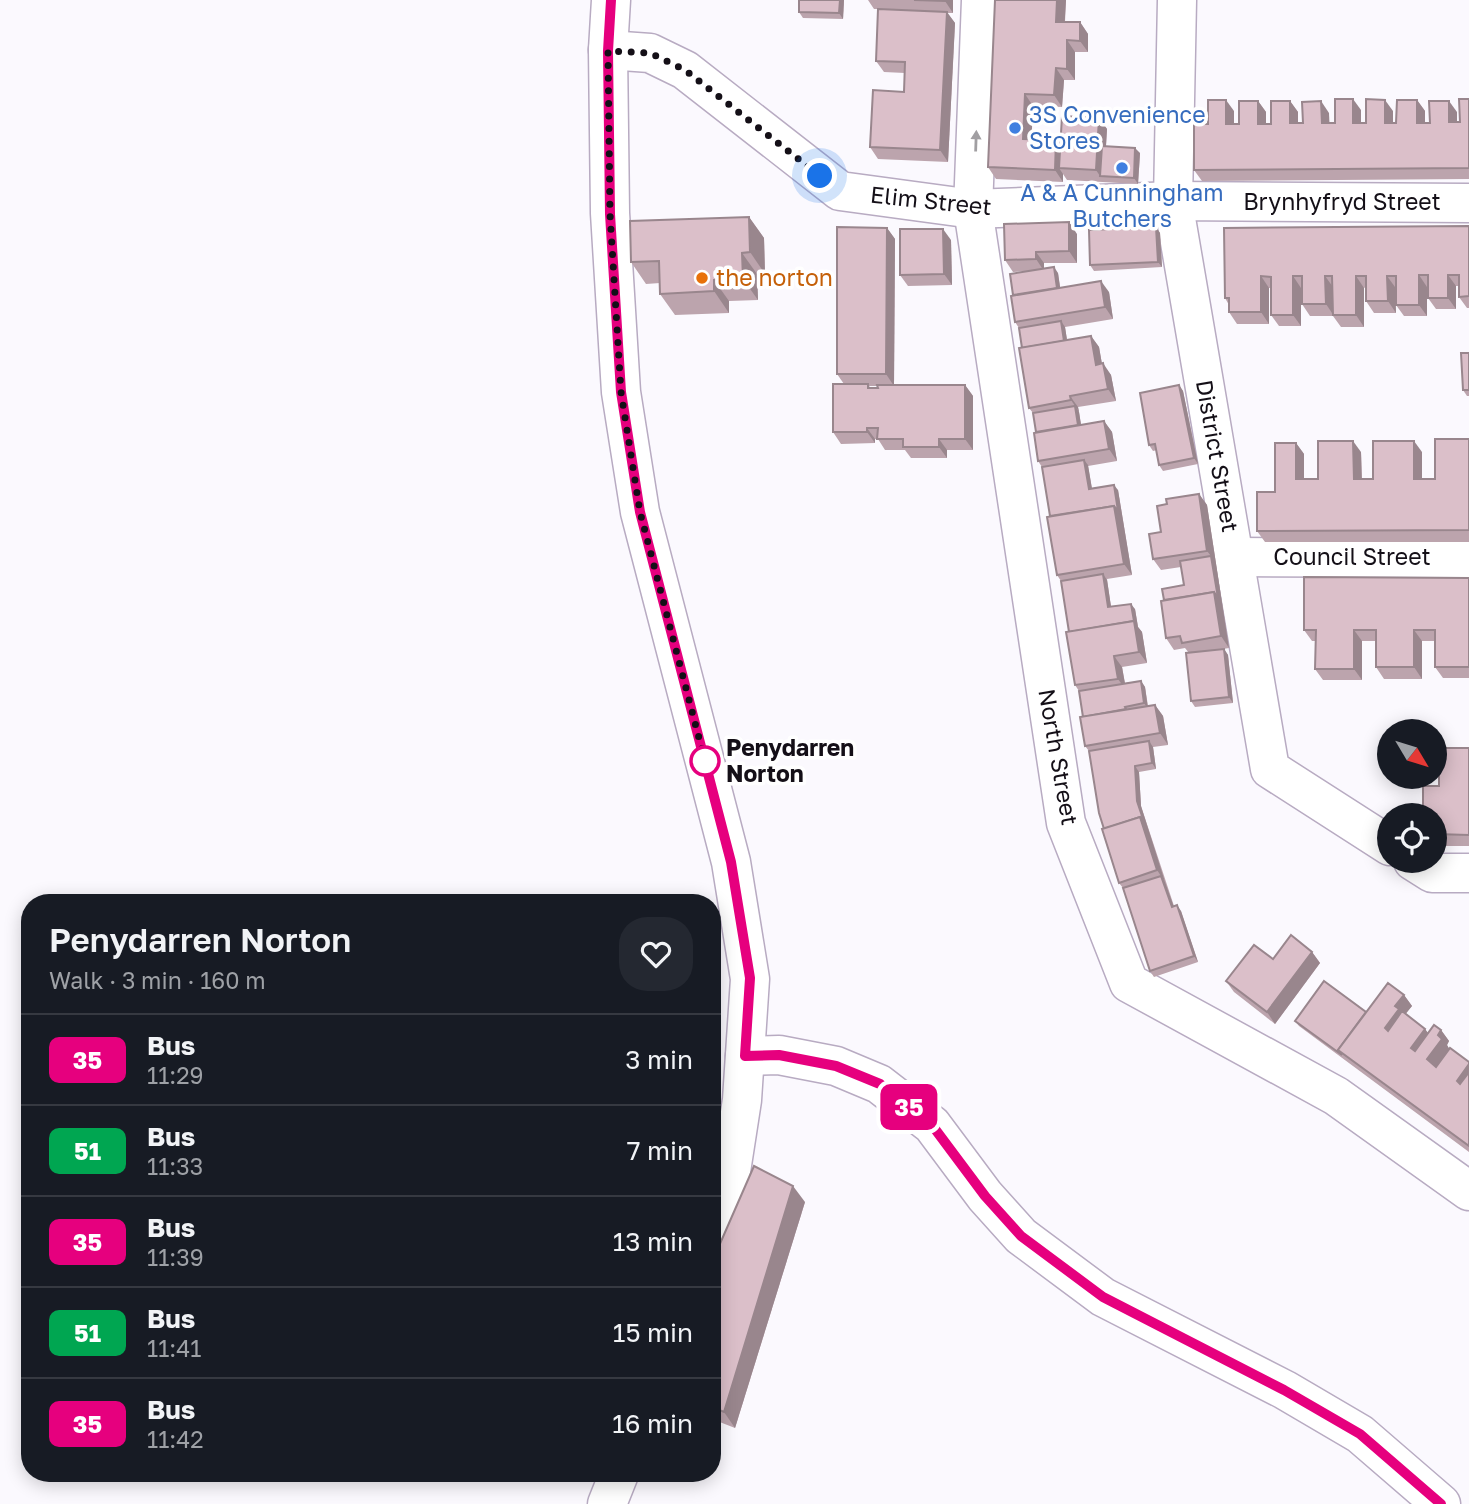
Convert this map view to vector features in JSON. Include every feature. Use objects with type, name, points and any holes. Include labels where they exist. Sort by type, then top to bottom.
[{"type":"street","points":[[611,0],[608,51],[610,214],[621,392],[640,512],[731,862],[750,978],[742,1100],[729,1184],[721,1207]]},
{"type":"street","name":"North Street","points":[[981,0],[974,209],[1066,823],[1129,983],[1336,1096],[1469,1191]]},
{"type":"street","name":"District Street","points":[[1177,0],[1173,201],[1270,769],[1377,838]]},
{"type":"street","name":"Elim Street","points":[[608,51],[650,53],[685,70],[840,191],[974,209],[1173,201]]},
{"type":"street","name":"Brynhyfryd Street","points":[[1173,201],[1469,203]]},
{"type":"street","name":"Council Street","points":[[1234,556],[1469,558]]},
{"type":"street","points":[[745,1056],[779,1055],[836,1066],[880,1084],[932,1125],[985,1196],[1021,1236],[1103,1297],[1284,1390],[1360,1434],[1441,1504]]},
{"type":"street","points":[[607,1504],[616,1482]]},
{"type":"building","points":[[799,0],[840,0],[839,13],[799,12]]},
{"type":"building","points":[[995,0],[1057,0],[1056,22],[1080,22],[1080,41],[1067,40],[1067,69],[1056,68],[1054,95],[1025,94],[1023,139],[1056,140],[1055,170],[988,167]]},
{"type":"building","points":[[878,9],[947,12],[940,150],[870,147],[873,90],[904,92],[905,62],[876,61]]},
{"type":"building","points":[[1335,99],[1353,99],[1353,123],[1366,123],[1366,99],[1385,100],[1385,123],[1396,123],[1397,100],[1417,100],[1417,123],[1430,123],[1429,101],[1449,101],[1449,122],[1460,122],[1459,99],[1469,99],[1469,168],[1194,170],[1194,124],[1208,124],[1208,100],[1226,100],[1226,124],[1239,124],[1239,101],[1258,101],[1258,124],[1271,124],[1271,101],[1290,101],[1290,123],[1303,123],[1302,102],[1321,101],[1322,123],[1335,123]]},
{"type":"building","points":[[1062,116],[1099,118],[1096,170],[1059,168]]},
{"type":"building","name":"A & A Cunningham Butchers","points":[[1102,146],[1135,148],[1134,178],[1100,176]]},
{"type":"building","points":[[749,217],[750,252],[742,253],[743,279],[714,280],[714,291],[660,294],[659,261],[631,262],[630,221]]},
{"type":"building","points":[[1069,222],[1069,251],[1036,252],[1036,259],[1005,260],[1004,224]]},
{"type":"building","points":[[1469,226],[1469,296],[1459,297],[1459,275],[1448,275],[1448,298],[1428,298],[1428,275],[1419,275],[1419,305],[1396,305],[1396,276],[1387,276],[1388,301],[1366,301],[1366,276],[1356,276],[1356,315],[1333,315],[1332,276],[1325,276],[1326,304],[1302,304],[1302,276],[1293,276],[1293,315],[1271,315],[1271,277],[1261,276],[1261,312],[1229,312],[1229,298],[1225,298],[1224,228]]},
{"type":"building","points":[[837,227],[887,228],[886,374],[837,374]]},
{"type":"building","points":[[1156,227],[1158,262],[1090,265],[1089,230]]},
{"type":"building","points":[[900,229],[943,229],[944,274],[900,275]]},
{"type":"building","points":[[1054,267],[1057,288],[1013,295],[1010,274]]},
{"type":"building","points":[[1101,281],[1105,307],[1015,322],[1011,296]]},
{"type":"building","points":[[1061,321],[1064,341],[1022,348],[1019,328]]},
{"type":"building","points":[[1091,336],[1096,365],[1103,363],[1108,389],[1029,408],[1019,348]]},
{"type":"building","points":[[1461,353],[1469,353],[1469,390],[1463,390]]},
{"type":"building","points":[[833,384],[868,384],[868,388],[878,388],[877,385],[965,385],[965,439],[939,439],[939,447],[903,447],[903,439],[877,439],[878,428],[867,428],[867,432],[833,432]]},
{"type":"building","points":[[1179,385],[1194,458],[1159,465],[1155,444],[1149,445],[1140,393]]},
{"type":"building","points":[[1075,406],[1078,425],[1036,432],[1033,413]]},
{"type":"building","points":[[1104,421],[1109,449],[1038,461],[1034,433]]},
{"type":"building","points":[[1435,439],[1469,439],[1469,530],[1257,531],[1257,492],[1275,492],[1275,443],[1296,443],[1296,479],[1318,479],[1318,441],[1353,441],[1354,479],[1373,479],[1373,441],[1414,441],[1414,479],[1435,479]]},
{"type":"building","points":[[1084,460],[1089,489],[1114,485],[1118,511],[1114,506],[1050,516],[1042,467]]},
{"type":"building","points":[[1199,494],[1207,551],[1153,559],[1149,534],[1161,532],[1157,506],[1167,504],[1166,499]]},
{"type":"building","points":[[1114,506],[1124,564],[1057,575],[1047,517]]},
{"type":"building","points":[[1211,556],[1218,598],[1214,592],[1164,600],[1162,589],[1184,585],[1180,561]]},
{"type":"building","points":[[1103,574],[1108,607],[1131,604],[1134,621],[1069,632],[1061,581]]},
{"type":"building","points":[[1304,577],[1469,578],[1469,667],[1435,667],[1435,630],[1414,630],[1414,667],[1376,667],[1376,630],[1354,630],[1354,669],[1315,669],[1316,630],[1304,630]]},
{"type":"building","points":[[1214,592],[1221,636],[1182,643],[1180,636],[1166,638],[1161,601]]},
{"type":"building","points":[[1134,621],[1139,652],[1114,656],[1118,679],[1075,685],[1066,632]]},
{"type":"building","points":[[1224,649],[1229,697],[1191,701],[1186,653]]},
{"type":"building","points":[[1141,681],[1144,703],[1083,717],[1079,691]]},
{"type":"building","points":[[1155,705],[1160,733],[1085,746],[1080,717]]},
{"type":"building","points":[[1149,741],[1152,763],[1135,766],[1137,801],[1144,822],[1140,817],[1104,829],[1089,751]]},
{"type":"building","points":[[1447,748],[1469,748],[1469,835],[1447,834],[1447,803],[1423,803],[1423,789],[1447,789]]},
{"type":"building","points":[[1140,817],[1157,870],[1119,883],[1102,829]]},
{"type":"building","points":[[1161,876],[1172,907],[1177,905],[1194,956],[1150,971],[1123,888]]},
{"type":"building","points":[[1291,935],[1312,952],[1267,1012],[1226,981],[1254,945],[1273,959]]},
{"type":"building","points":[[1324,981],[1366,1012],[1338,1050],[1342,1055],[1295,1021]]},
{"type":"building","points":[[1388,983],[1404,995],[1395,1006],[1399,1009],[1385,1028],[1388,1031],[1402,1011],[1425,1029],[1411,1048],[1415,1051],[1434,1025],[1441,1030],[1438,1035],[1442,1039],[1427,1059],[1436,1067],[1450,1048],[1469,1062],[1457,1081],[1460,1084],[1469,1072],[1469,1146],[1338,1050]]},
{"type":"building","points":[[754,1166],[793,1186],[724,1412],[721,1411],[721,1241]]},
{"type":"bus line","name":"35","points":[[611,0],[608,51],[610,214],[621,392],[640,512],[731,862],[750,978],[745,1056],[779,1055],[836,1066],[880,1084],[932,1125],[985,1196],[1021,1236],[1103,1297],[1284,1390],[1360,1434],[1441,1504]]},
{"type":"place","name":"3S Convenience Stores","points":[[1015,128]]},
{"type":"place","name":"A & A Cunningham Butchers","points":[[1122,168]]},
{"type":"place","name":"the norton","points":[[702,278]]},
{"type":"place","name":"Penydarren Norton","points":[[705,761]]},
{"type":"route","points":[[705,761],[640,512],[621,392],[610,214],[608,51],[650,53],[685,70],[820,176]]}]
